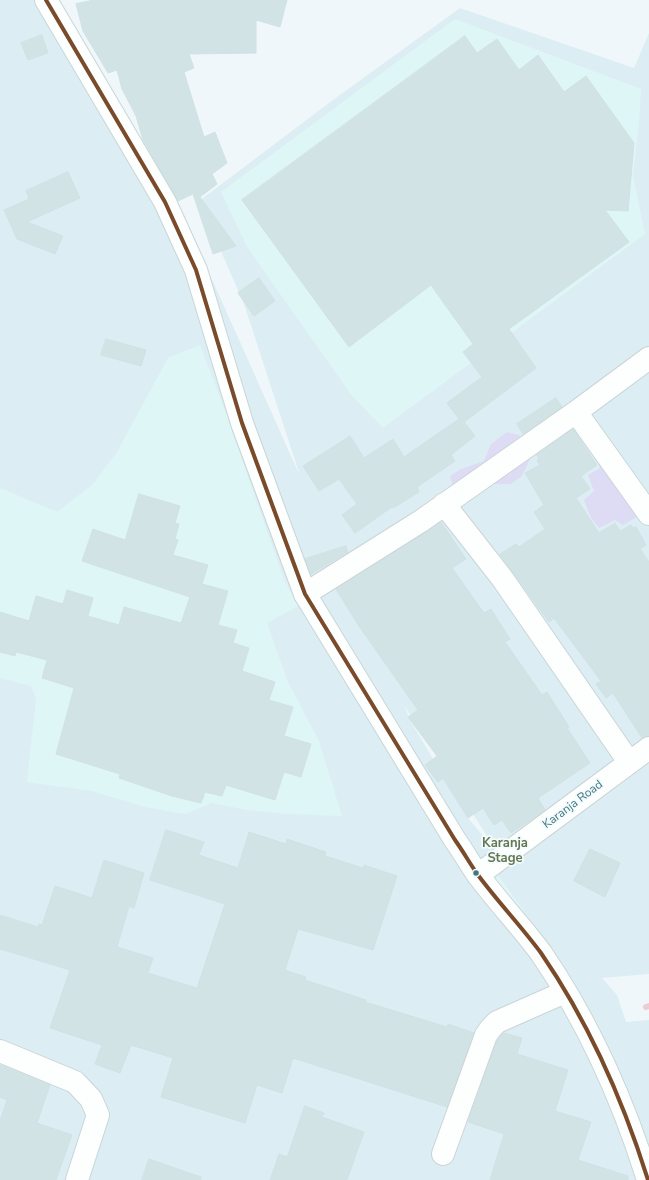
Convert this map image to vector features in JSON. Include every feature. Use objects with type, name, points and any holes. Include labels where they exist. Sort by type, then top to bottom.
[{"type":"street","points":[[46,0],[166,202],[196,270],[242,423],[305,594],[455,840],[478,874],[540,953],[565,992],[590,1035],[620,1099],[633,1130],[648,1180]]},
{"type":"street","points":[[305,594],[444,504],[576,412],[649,358]]},
{"type":"street","points":[[576,412],[649,514]]},
{"type":"street","points":[[444,504],[502,578],[629,762]]},
{"type":"street","name":"Karanja Road","points":[[478,874],[577,803],[649,748]]},
{"type":"street","points":[[443,1154],[486,1035],[491,1028],[498,1022],[565,992]]},
{"type":"street","points":[[0,1051],[75,1082],[91,1099],[98,1115],[77,1180]]},
{"type":"shaded area","points":[[0,0],[39,0],[193,237],[300,476],[244,304],[199,201],[333,100],[460,8],[634,68],[649,33],[649,974],[602,978],[617,995],[626,1022],[649,1020],[649,1180],[0,1180]],"holes":[[[404,705],[485,833],[512,870],[469,819],[411,722]]]},
{"type":"shaded area","points":[[455,19],[641,89],[633,175],[645,234],[383,428],[352,396],[247,247],[221,192]]},
{"type":"shaded area","points":[[200,345],[226,413],[283,577],[298,606],[267,623],[288,682],[319,741],[342,816],[288,814],[247,810],[212,803],[185,814],[145,807],[92,791],[27,782],[36,699],[31,686],[0,678],[0,488],[57,512],[93,484],[117,452],[168,358]]},
{"type":"shaded area","points":[[507,432],[519,435],[533,453],[522,476],[511,484],[453,486],[450,476],[461,469],[484,461],[491,444]]},
{"type":"shaded area","points":[[597,459],[645,512],[623,525],[615,520],[599,528],[591,518],[584,500],[594,491],[588,475],[600,468]]},
{"type":"shaded area","points":[[498,875],[559,960],[550,969],[488,881]]},
{"type":"building","points":[[94,0],[287,0],[280,27],[256,20],[256,53],[189,54],[194,68],[184,72],[204,137],[215,132],[227,163],[212,174],[217,184],[200,197],[236,246],[213,254],[193,194],[178,201],[143,140],[136,116],[122,89],[117,70],[108,73],[83,31],[76,4]]},
{"type":"building","points":[[42,35],[48,53],[28,60],[21,43]]},
{"type":"building","points":[[465,36],[477,53],[497,39],[519,70],[538,55],[564,92],[586,76],[634,143],[628,211],[605,210],[629,242],[509,329],[536,368],[464,422],[475,436],[451,455],[455,461],[417,487],[419,492],[393,508],[392,507],[355,533],[342,515],[357,504],[339,479],[319,491],[303,466],[350,436],[364,458],[393,439],[404,457],[459,419],[447,403],[482,377],[463,352],[473,344],[431,285],[349,347],[242,200]]},
{"type":"building","points":[[68,172],[80,198],[27,222],[63,236],[55,254],[17,239],[4,210],[29,199],[26,191]]},
{"type":"building","points":[[259,278],[275,301],[254,316],[238,293]]},
{"type":"building","points":[[106,339],[146,350],[141,366],[101,355]]},
{"type":"building","points":[[556,398],[562,407],[523,434],[517,424]]},
{"type":"building","points":[[573,429],[597,465],[581,476],[590,489],[576,498],[599,533],[615,523],[620,531],[631,525],[633,528],[636,527],[646,545],[640,549],[649,562],[649,736],[642,738],[613,693],[606,698],[596,684],[601,681],[554,618],[549,622],[500,554],[516,544],[519,547],[545,529],[534,512],[544,505],[525,473],[540,465],[537,460],[539,458],[537,455]]},
{"type":"building","points":[[139,494],[180,506],[175,523],[179,524],[175,539],[178,540],[173,555],[208,565],[202,584],[228,591],[218,625],[237,630],[233,643],[249,648],[242,671],[275,682],[269,700],[293,707],[284,736],[311,744],[301,777],[284,772],[275,800],[226,785],[222,796],[205,792],[201,803],[172,796],[119,778],[120,774],[56,754],[74,688],[42,678],[47,660],[16,652],[15,656],[0,652],[0,612],[29,621],[36,596],[63,604],[67,590],[93,598],[88,616],[119,625],[124,607],[181,623],[190,597],[82,561],[93,529],[125,540]]},
{"type":"building","points":[[441,522],[466,559],[452,568],[484,613],[491,609],[510,639],[505,642],[542,695],[547,692],[569,727],[567,728],[590,763],[538,798],[545,810],[511,833],[502,820],[494,825],[483,808],[468,818],[443,778],[438,782],[425,765],[437,756],[408,717],[418,710],[359,626],[336,589]]},
{"type":"building","points":[[346,546],[348,552],[311,574],[305,559]]},
{"type":"building","points":[[166,830],[204,842],[199,855],[238,868],[249,832],[286,844],[287,839],[326,852],[325,856],[363,868],[364,865],[397,876],[373,950],[298,929],[285,970],[306,977],[305,980],[366,1000],[365,1002],[447,1027],[448,1024],[474,1033],[447,1107],[293,1058],[282,1093],[257,1085],[245,1123],[161,1097],[173,1058],[131,1045],[120,1073],[95,1064],[102,1045],[50,1028],[70,970],[0,949],[0,915],[38,927],[39,924],[42,925],[55,886],[92,898],[104,860],[144,873],[134,908],[129,906],[117,947],[153,958],[148,973],[197,988],[225,904],[150,880]]},
{"type":"building","points":[[590,849],[620,863],[605,897],[574,881]]},
{"type":"building","points":[[504,1033],[522,1038],[517,1054],[568,1070],[555,1111],[591,1122],[578,1160],[628,1176],[628,1180],[490,1180],[504,1134],[468,1122],[497,1041]]},
{"type":"building","points":[[0,1065],[50,1085],[37,1123],[72,1135],[56,1180],[0,1180],[0,1121],[7,1100],[0,1097]]},
{"type":"building","points":[[305,1106],[324,1113],[322,1117],[364,1132],[347,1180],[270,1180],[279,1154],[287,1157]]},
{"type":"building","points":[[149,1159],[201,1177],[201,1180],[142,1180]]},
{"type":"transit line","points":[[46,0],[165,202],[196,270],[242,423],[305,594],[455,840],[478,875],[541,953],[574,1007],[589,1034],[616,1091],[648,1180]]},
{"type":"district","name":"Karanja Stage","points":[[505,852]]}]
